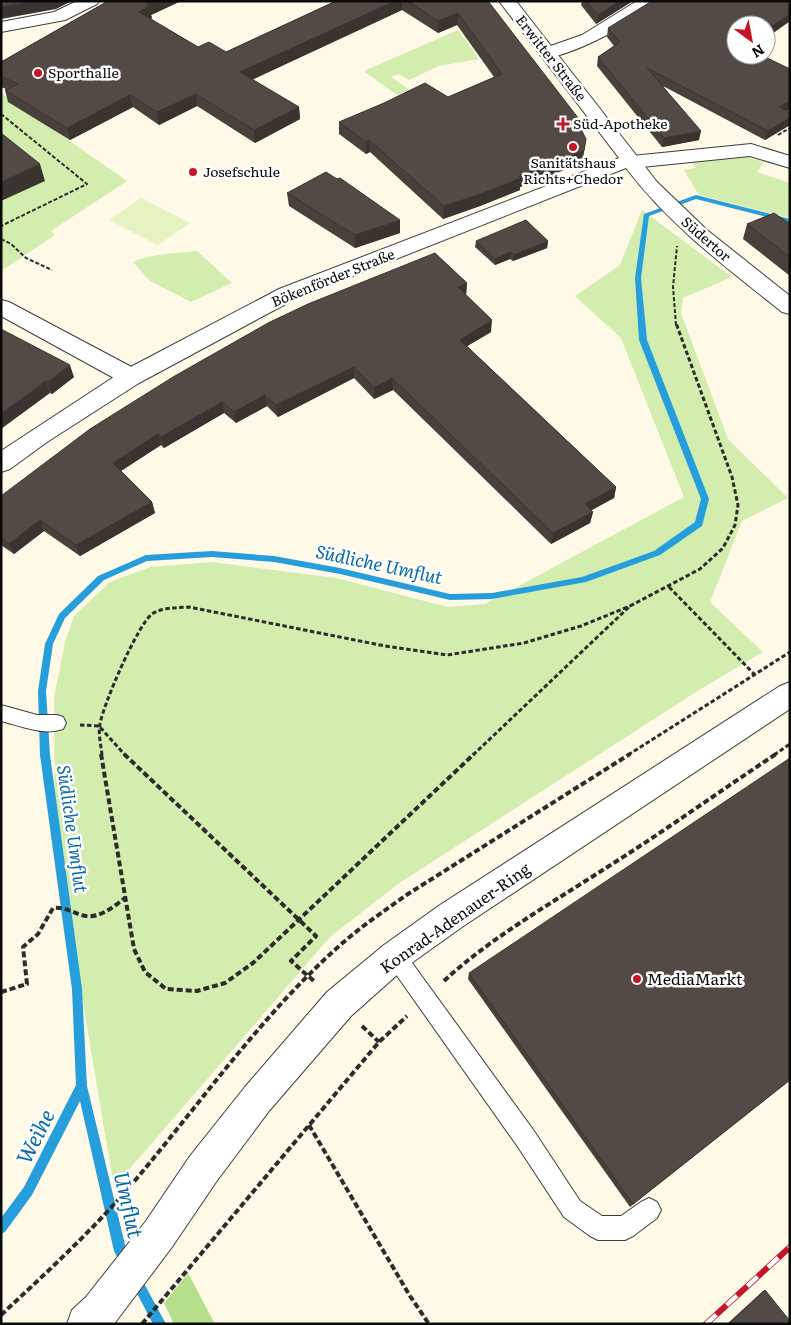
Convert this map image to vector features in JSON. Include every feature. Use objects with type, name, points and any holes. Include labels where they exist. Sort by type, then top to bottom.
[{"type":"street","points":[[32,1],[38,19]]},
{"type":"street","points":[[1,27],[59,16],[91,1]]},
{"type":"street","name":"Erwitter Straße","points":[[507,1],[632,162]]},
{"type":"street","points":[[548,53],[562,50],[595,35],[649,1]]},
{"type":"street","name":"Bökenförder Straße","points":[[1,463],[39,436],[131,377],[287,294],[623,164],[751,150],[790,162]]},
{"type":"street","name":"Südertor","points":[[632,162],[650,186],[672,210],[728,259],[790,307]]},
{"type":"street","points":[[1,307],[131,377]]},
{"type":"street","name":"Konrad-Adenauer-Ring","points":[[93,1317],[159,1234],[203,1169],[257,1099],[340,1004],[395,956],[451,916],[790,694]]},
{"type":"lane","points":[[1,713],[37,723],[57,723]]},
{"type":"lane","points":[[395,956],[526,1138],[572,1209],[598,1228],[625,1228],[649,1210]]},
{"type":"path","points":[[1,114],[87,184],[1,226]]},
{"type":"path","points":[[630,606],[253,963],[226,983],[197,990],[166,989],[145,972],[134,949],[102,760],[100,726],[105,707],[140,629],[151,615],[165,608],[189,608],[384,646],[447,655],[524,643],[581,626],[670,587],[700,569],[722,548],[735,525],[738,506],[732,477],[676,326],[673,287],[676,249],[683,235],[695,230]]},
{"type":"path","points":[[1,239],[11,244],[26,258],[52,270]]},
{"type":"path","points":[[670,587],[755,675],[790,652]]},
{"type":"path","points":[[100,726],[114,744],[316,936],[291,961],[340,1004]]},
{"type":"path","points":[[142,1324],[379,1042],[461,964],[790,744]]},
{"type":"path","points":[[1,992],[27,984],[23,947],[38,934],[53,908],[65,907],[87,916],[104,914],[125,898]]},
{"type":"path","points":[[309,1125],[405,1288],[429,1324]]},
{"type":"path","points":[[1,1315],[80,1240],[123,1192]]},
{"type":"green space","points":[[458,30],[479,59],[439,66],[409,80],[399,74],[391,77],[410,90],[397,95],[364,71]]},
{"type":"green space","points":[[1,93],[127,181],[51,231],[55,235],[1,271]]},
{"type":"green space","points":[[747,157],[764,162],[757,172],[790,183],[790,218],[699,195],[684,170],[696,168],[691,161]]},
{"type":"green space","points":[[141,198],[190,223],[158,245],[109,220]]},
{"type":"green space","points":[[642,210],[732,277],[683,298],[681,313],[728,439],[788,498],[742,521],[710,602],[763,652],[699,690],[398,884],[330,937],[114,1187],[55,837],[54,698],[65,642],[74,616],[110,582],[150,567],[212,562],[336,578],[448,607],[485,604],[684,497],[621,338],[575,296],[620,265]]},
{"type":"green space","points":[[197,251],[232,283],[191,302],[150,281],[133,262],[156,255]]},
{"type":"green space","points":[[188,1273],[215,1324],[174,1324],[164,1303]]},
{"type":"building","points":[[1,1],[30,1],[1,7]]},
{"type":"building","points":[[108,1],[153,1],[146,4],[150,6],[139,12],[198,47],[209,42],[226,52],[336,1],[395,1],[240,72],[299,107],[254,130],[196,94],[157,112],[130,95],[67,128],[5,90],[18,84],[1,76],[1,62]]},
{"type":"building","points":[[408,1],[488,1],[582,123],[579,125],[586,139],[584,151],[519,176],[521,178],[481,194],[444,206],[369,140],[366,142],[339,122],[425,83],[448,97],[502,74],[458,13],[438,21]]},
{"type":"building","points":[[586,1],[620,1],[598,15]]},
{"type":"building","points":[[652,1],[790,1],[790,14],[776,23],[776,15],[726,15],[726,65],[776,65],[776,62],[790,69],[790,101],[779,107],[790,112],[790,118],[768,131],[647,68],[701,131],[664,138],[598,57],[620,42],[608,28]]},
{"type":"building","points":[[1,133],[40,164],[1,182]]},
{"type":"building","points":[[326,172],[337,179],[340,178],[400,220],[355,235],[287,193]]},
{"type":"building","points":[[774,213],[790,224],[790,257],[747,224]]},
{"type":"building","points":[[526,220],[548,241],[514,255],[511,252],[495,259],[476,241]]},
{"type":"building","points":[[435,253],[467,283],[458,287],[492,320],[460,340],[616,487],[585,504],[593,512],[553,533],[392,378],[374,388],[354,367],[276,405],[265,395],[234,412],[222,402],[161,437],[158,434],[113,463],[152,502],[76,545],[40,520],[9,544],[1,538],[1,496],[90,429],[173,377],[268,323],[308,304]]},
{"type":"building","points":[[1,329],[70,365],[1,413]]},
{"type":"building","points":[[790,758],[790,1080],[633,1204],[469,973]]},
{"type":"building","points":[[765,1290],[790,1321],[790,1324],[729,1324]]},
{"type":"waterway","name":"Südliche Umflut","points":[[82,1086],[77,989],[45,755],[42,691],[49,644],[62,616],[101,578],[146,558],[212,554],[274,559],[340,571],[450,597],[492,596],[583,580],[657,553],[699,524],[705,499],[643,340],[638,278],[646,215],[696,197],[790,221]]},
{"type":"waterway","name":"Weihe","points":[[1,1228],[28,1191],[82,1086]]},
{"type":"waterway","name":"Umflut","points":[[82,1086],[120,1251],[126,1262]]},
{"type":"waterway","name":"Umflut","points":[[136,1280],[160,1324]]},
{"type":"railway","points":[[706,1324],[790,1247]]},
{"type":"place","name":"Sporthalle","points":[[38,73]]},
{"type":"place","name":"Süd-Apotheke","points":[[563,124]]},
{"type":"place","name":"Sanitätshaus Richts+Chedor","points":[[573,147]]},
{"type":"place","name":"Josefschule","points":[[193,172]]},
{"type":"place","name":"MediaMarkt","points":[[637,979]]}]
